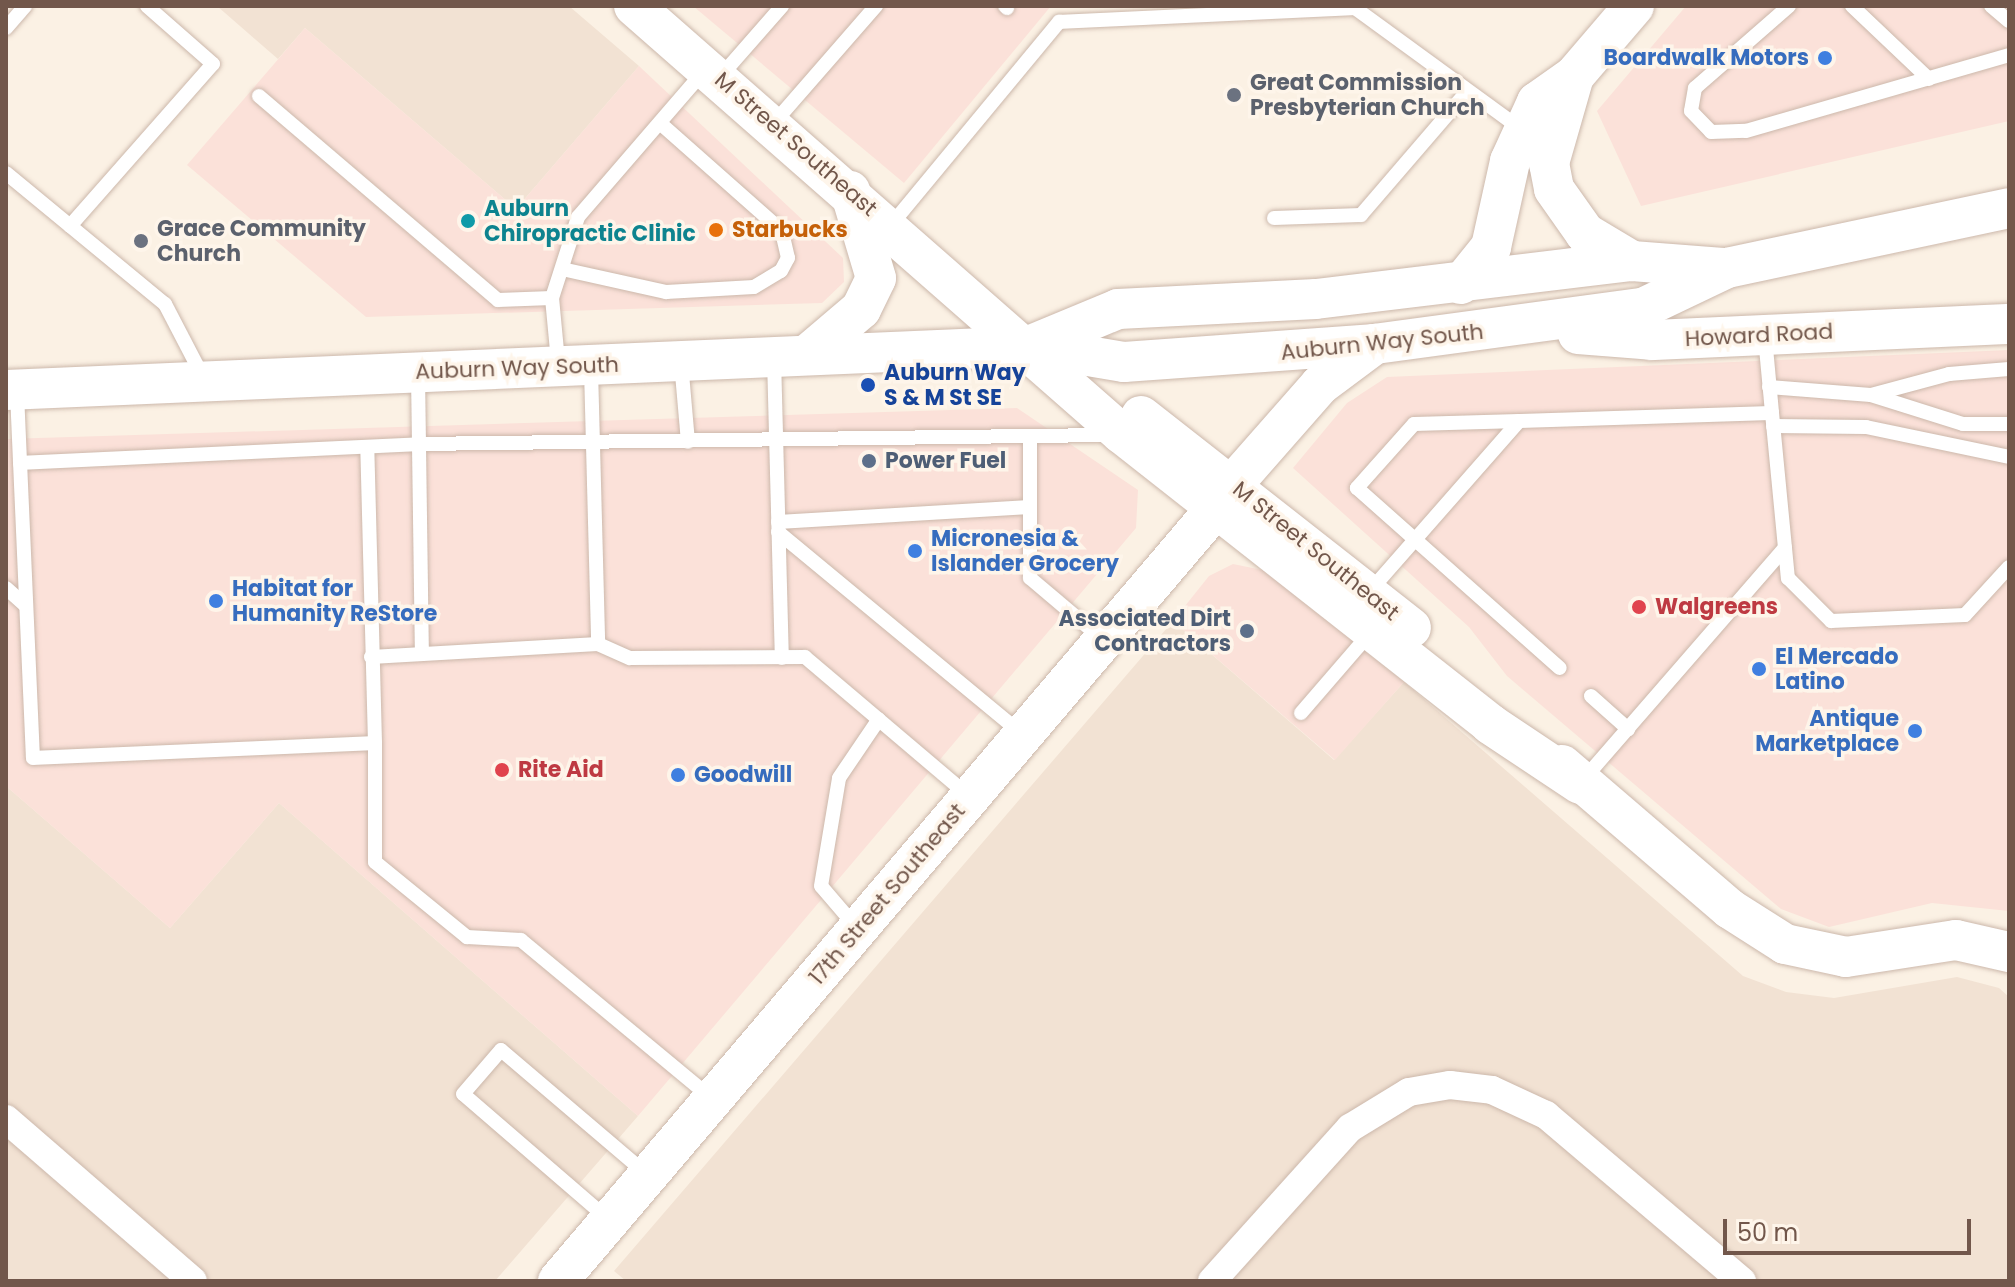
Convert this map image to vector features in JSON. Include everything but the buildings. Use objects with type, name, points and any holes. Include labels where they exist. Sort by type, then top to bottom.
[{"type":"main road","name":"M Street Southeast","points":[[634,6],[1029,346],[1122,434],[1225,496],[1368,592],[1504,706],[1580,784]]},
{"type":"main road","points":[[1461,284],[1491,247],[1521,129],[1537,102],[1574,76],[1634,6]]},
{"type":"main road","points":[[1574,76],[1549,163],[1554,189],[1585,233],[1632,261]]},
{"type":"main road","points":[[790,356],[861,309],[876,278],[850,191]]},
{"type":"main road","name":"Auburn Way South","points":[[12,389],[1029,346],[1124,362],[1375,344],[1510,329],[1643,308],[1727,268],[2009,208]]},
{"type":"main road","name":"Auburn Way South","points":[[1029,346],[1118,309],[1461,284],[1632,261],[1727,268]]},
{"type":"main road","name":"Howard Road","points":[[1510,329],[1652,340],[2009,324]]},
{"type":"main road","name":"17th Street Southeast","points":[[564,1279],[648,1175],[1320,385],[1375,344]]},
{"type":"main road","name":"M Street Southeast","points":[[1029,346],[1225,496],[1372,631],[1580,784],[1730,909],[1785,944],[1846,957],[1956,940],[2009,952]]},
{"type":"street","points":[[1212,1281],[1329,1147],[1370,1113],[1430,1087],[1492,1090],[1598,1153],[1742,1281]]},
{"type":"street","points":[[6,1119],[193,1281]]},
{"type":"lane","points":[[6,28],[25,6]]},
{"type":"lane","points":[[70,226],[213,64],[147,6]]},
{"type":"lane","points":[[598,644],[593,442],[574,365],[552,298],[578,217],[660,123],[782,6]]},
{"type":"lane","points":[[772,124],[876,6]]},
{"type":"lane","points":[[1789,6],[1695,88],[1691,111],[1711,132],[1746,131],[2009,55]]},
{"type":"lane","points":[[1852,6],[1929,79]]},
{"type":"lane","points":[[1991,6],[2009,21]]},
{"type":"lane","points":[[891,225],[1059,22],[1179,11],[1355,7],[1465,94],[1521,129]]},
{"type":"lane","points":[[1274,218],[1361,215],[1465,94]]},
{"type":"lane","points":[[259,96],[498,300],[552,298]]},
{"type":"lane","points":[[562,269],[666,292],[754,287],[781,271],[788,258],[782,231],[660,123]]},
{"type":"lane","points":[[6,173],[165,304],[205,381]]},
{"type":"lane","points":[[1765,334],[1788,578],[1831,621],[1965,615],[2009,567]]},
{"type":"lane","points":[[782,658],[776,441],[790,356]]},
{"type":"lane","points":[[681,361],[688,442]]},
{"type":"lane","points":[[1871,395],[1949,374],[2009,369]]},
{"type":"lane","points":[[418,372],[422,654]]},
{"type":"lane","points":[[1769,387],[1871,395],[1963,424],[2009,424]]},
{"type":"lane","points":[[12,389],[20,463],[33,758],[375,743]]},
{"type":"lane","points":[[1560,668],[1357,488],[1414,424],[1772,419],[1866,427],[2009,457]]},
{"type":"lane","points":[[1368,592],[1519,421]]},
{"type":"lane","points":[[20,463],[419,444],[1030,439],[1122,434]]},
{"type":"lane","points":[[1030,439],[1030,578],[1103,639]]},
{"type":"lane","points":[[367,447],[375,862],[467,937],[521,940],[713,1099]]},
{"type":"lane","points":[[778,527],[1030,507]]},
{"type":"lane","points":[[778,527],[1022,735]]},
{"type":"lane","points":[[1580,784],[1785,548]]},
{"type":"lane","points":[[6,588],[26,606]]},
{"type":"lane","points":[[1301,713],[1372,631]]},
{"type":"lane","points":[[371,657],[598,644],[630,658],[805,657],[970,796]]},
{"type":"lane","points":[[1591,696],[1628,729]]},
{"type":"lane","points":[[858,928],[821,886],[839,778],[879,719]]},
{"type":"lane","points":[[610,1220],[463,1094],[501,1050],[648,1175]]},
{"type":"shaded area","points":[[217,6],[569,6],[639,66],[516,209],[305,28],[278,59]]},
{"type":"shaded area","points":[[693,6],[1051,6],[904,183]]},
{"type":"shaded area","name":"Boardwalk Motors","points":[[1686,6],[2009,6],[2009,121],[1641,206],[1597,111]]},
{"type":"shaded area","points":[[305,28],[516,209],[639,66],[843,258],[844,282],[822,303],[366,317],[187,165]]},
{"type":"shaded area","points":[[2009,350],[2009,911],[1932,903],[1829,927],[1781,909],[1507,676],[1469,627],[1293,468],[1347,403],[1387,377]]},
{"type":"shaded area","points":[[1017,408],[1138,490],[1136,528],[638,1116],[279,803],[170,928],[6,786],[6,439]]},
{"type":"shaded area","points":[[1233,564],[1267,571],[1404,682],[1335,760],[1173,621],[1209,576]]},
{"type":"shaded area","points":[[1173,621],[1334,760],[1404,682],[1743,976],[1786,992],[1834,998],[1957,977],[1999,988],[2009,997],[2009,1281],[626,1281],[614,1271]]},
{"type":"shaded area","points":[[6,786],[170,928],[279,803],[638,1116],[495,1281],[6,1281]]},
{"type":"place","name":"Boardwalk Motors","points":[[1825,58]]},
{"type":"place","name":"Great Commission Presbyterian Church","points":[[1234,95]]},
{"type":"place","name":"Auburn Chiropractic Clinic","points":[[468,221]]},
{"type":"place","name":"Starbucks","points":[[716,230]]},
{"type":"place","name":"Grace Community Church","points":[[141,241]]},
{"type":"place","name":"Auburn Way S & M St SE","points":[[868,385]]},
{"type":"place","name":"Power Fuel","points":[[869,461]]},
{"type":"place","name":"Micronesia & Islander Grocery","points":[[915,551]]},
{"type":"place","name":"Habitat for Humanity ReStore","points":[[216,601]]},
{"type":"place","name":"Walgreens","points":[[1639,607]]},
{"type":"place","name":"Associated Dirt Contractors","points":[[1247,631]]},
{"type":"place","name":"El Mercado Latino","points":[[1759,669]]},
{"type":"place","name":"Antique Marketplace","points":[[1915,731]]},
{"type":"place","name":"Rite Aid","points":[[502,770]]},
{"type":"place","name":"Goodwill","points":[[678,775]]}]
